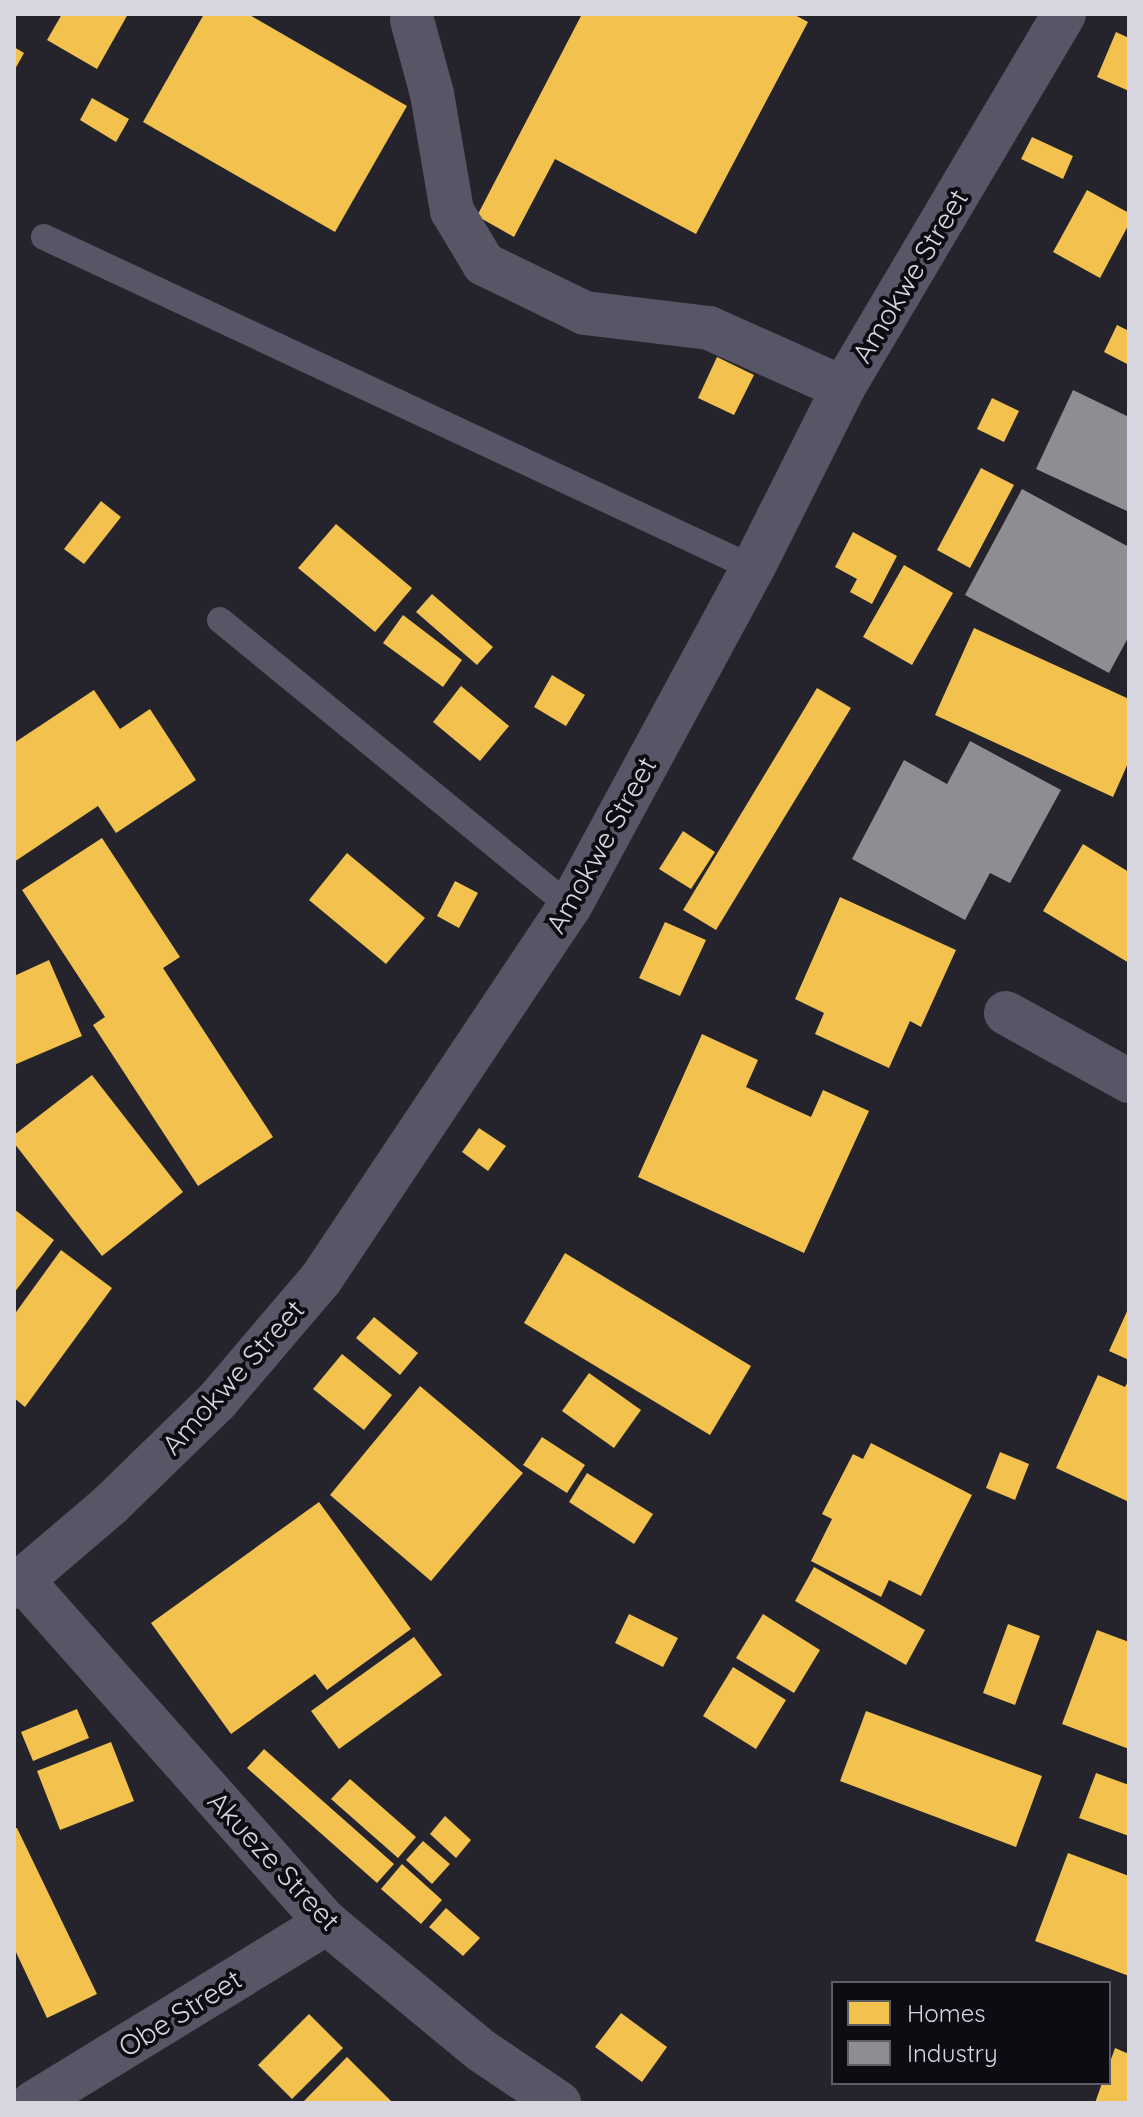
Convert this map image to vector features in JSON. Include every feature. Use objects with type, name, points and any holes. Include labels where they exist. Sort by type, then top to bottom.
[{"type":"street","name":"Amokwe Street","points":[[19,1584],[110,1505],[217,1401],[321,1279],[570,906],[753,568],[843,388],[1064,14]]},
{"type":"street","points":[[412,20],[432,94],[452,211],[484,264],[585,313],[709,328],[843,388]]},
{"type":"street","points":[[1006,1013],[1129,1081]]},
{"type":"street","name":"Akueze Street","points":[[19,1584],[327,1923],[482,2051],[559,2103]]},
{"type":"street","name":"Obe Street","points":[[33,2103],[327,1923]]},
{"type":"lane","points":[[44,237],[753,568]]},
{"type":"lane","points":[[220,620],[570,906]]},
{"type":"building: Homes","points":[[62,14],[128,14],[97,69],[47,40]]},
{"type":"building: Homes","points":[[204,14],[248,14],[407,106],[335,232],[143,122]]},
{"type":"building: Homes","points":[[582,14],[793,14],[808,22],[696,234],[555,159],[514,237],[477,216]]},
{"type":"building: Homes","points":[[1116,32],[1129,38],[1129,91],[1097,77]]},
{"type":"building: Homes","points":[[14,47],[24,53],[14,71]]},
{"type":"building: Homes","points":[[92,98],[129,119],[116,142],[80,120]]},
{"type":"building: Homes","points":[[1032,137],[1073,156],[1063,179],[1021,159]]},
{"type":"building: Homes","points":[[1087,190],[1129,213],[1129,224],[1100,278],[1053,252]]},
{"type":"building: Homes","points":[[1117,325],[1129,331],[1129,365],[1104,352]]},
{"type":"building: Homes","points":[[717,357],[754,375],[734,415],[698,398]]},
{"type":"building: Homes","points":[[992,398],[1019,411],[1004,442],[977,429]]},
{"type":"building: Homes","points":[[981,468],[1014,485],[970,568],[937,550]]},
{"type":"building: Homes","points":[[101,501],[121,517],[84,564],[64,549]]},
{"type":"building: Homes","points":[[336,524],[412,588],[375,632],[298,568]]},
{"type":"building: Homes","points":[[853,532],[897,556],[872,604],[850,592],[857,579],[835,567]]},
{"type":"building: Homes","points":[[904,565],[953,593],[912,665],[863,637]]},
{"type":"building: Homes","points":[[432,594],[493,647],[477,665],[416,612]]},
{"type":"building: Homes","points":[[403,615],[462,660],[443,687],[383,643]]},
{"type":"building: Homes","points":[[974,628],[1129,699],[1129,761],[1113,797],[935,715]]},
{"type":"building: Homes","points":[[552,675],[585,695],[566,726],[534,707]]},
{"type":"building: Homes","points":[[461,686],[509,726],[480,761],[433,722]]},
{"type":"building: Homes","points":[[817,688],[851,708],[716,930],[683,910]]},
{"type":"building: Homes","points":[[94,690],[120,729],[150,709],[196,780],[116,833],[98,806],[14,862],[14,743]]},
{"type":"building: Homes","points":[[683,831],[715,852],[691,889],[659,869]]},
{"type":"building: Homes","points":[[102,838],[180,957],[163,968],[273,1137],[198,1186],[93,1025],[105,1017],[22,890]]},
{"type":"building: Homes","points":[[1083,844],[1129,872],[1129,963],[1043,911]]},
{"type":"building: Homes","points":[[347,853],[425,918],[386,964],[309,900]]},
{"type":"building: Homes","points":[[455,881],[478,893],[459,928],[437,916]]},
{"type":"building: Homes","points":[[840,897],[956,950],[921,1027],[910,1021],[889,1068],[815,1034],[824,1013],[795,999]]},
{"type":"building: Homes","points":[[665,922],[706,940],[680,996],[639,978]]},
{"type":"building: Homes","points":[[49,960],[82,1036],[14,1065],[14,976]]},
{"type":"building: Homes","points":[[702,1034],[758,1060],[746,1087],[811,1117],[823,1090],[869,1111],[804,1253],[638,1177]]},
{"type":"building: Homes","points":[[92,1075],[183,1192],[102,1256],[14,1143],[14,1135]]},
{"type":"building: Homes","points":[[479,1128],[506,1146],[488,1171],[462,1152]]},
{"type":"building: Homes","points":[[14,1209],[54,1240],[14,1293]]},
{"type":"building: Homes","points":[[61,1250],[112,1288],[25,1407],[14,1398],[14,1315]]},
{"type":"building: Homes","points":[[565,1253],[751,1366],[710,1435],[524,1323]]},
{"type":"building: Homes","points":[[1129,1307],[1129,1360],[1109,1351]]},
{"type":"building: Homes","points":[[374,1317],[418,1353],[400,1375],[356,1338]]},
{"type":"building: Homes","points":[[342,1354],[392,1395],[364,1430],[313,1389]]},
{"type":"building: Homes","points":[[589,1373],[641,1410],[614,1448],[562,1411]]},
{"type":"building: Homes","points":[[1098,1375],[1125,1387],[1129,1379],[1129,1502],[1056,1468]]},
{"type":"building: Homes","points":[[420,1386],[523,1473],[431,1581],[330,1495]]},
{"type":"building: Homes","points":[[542,1437],[585,1465],[567,1493],[523,1465]]},
{"type":"building: Homes","points":[[871,1443],[972,1495],[921,1596],[889,1580],[881,1597],[811,1561],[832,1519],[822,1514],[853,1454],[863,1459]]},
{"type":"building: Homes","points":[[1000,1452],[1029,1464],[1015,1500],[986,1488]]},
{"type":"building: Homes","points":[[587,1473],[653,1514],[634,1544],[569,1502]]},
{"type":"building: Homes","points":[[319,1502],[411,1629],[327,1690],[315,1674],[231,1734],[151,1623]]},
{"type":"building: Homes","points":[[814,1567],[925,1630],[906,1665],[795,1601]]},
{"type":"building: Homes","points":[[629,1614],[678,1638],[663,1667],[615,1643]]},
{"type":"building: Homes","points":[[763,1614],[820,1650],[794,1693],[736,1658]]},
{"type":"building: Homes","points":[[1008,1624],[1040,1636],[1015,1705],[983,1693]]},
{"type":"building: Homes","points":[[1097,1630],[1129,1642],[1129,1749],[1062,1724]]},
{"type":"building: Homes","points":[[414,1637],[442,1675],[339,1749],[311,1711]]},
{"type":"building: Homes","points":[[733,1667],[786,1700],[756,1749],[703,1716]]},
{"type":"building: Homes","points":[[77,1709],[89,1738],[33,1761],[21,1732]]},
{"type":"building: Homes","points":[[866,1711],[1042,1776],[1016,1847],[840,1781]]},
{"type":"building: Homes","points":[[111,1742],[134,1801],[60,1830],[37,1771]]},
{"type":"building: Homes","points":[[264,1749],[394,1864],[377,1883],[247,1768]]},
{"type":"building: Homes","points":[[1096,1773],[1129,1785],[1129,1836],[1079,1818]]},
{"type":"building: Homes","points":[[350,1779],[416,1837],[398,1858],[331,1799]]},
{"type":"building: Homes","points":[[445,1816],[471,1840],[456,1858],[430,1834]]},
{"type":"building: Homes","points":[[17,1828],[97,1994],[47,2018],[14,1948],[14,1829]]},
{"type":"building: Homes","points":[[423,1841],[450,1864],[432,1884],[406,1860]]},
{"type":"building: Homes","points":[[1068,1853],[1129,1876],[1129,1976],[1035,1941]]},
{"type":"building: Homes","points":[[402,1864],[442,1900],[421,1924],[381,1889]]},
{"type":"building: Homes","points":[[446,1908],[480,1938],[463,1956],[429,1927]]},
{"type":"building: Homes","points":[[621,2013],[667,2047],[642,2082],[595,2047]]},
{"type":"building: Homes","points":[[309,2014],[343,2048],[292,2099],[258,2065]]},
{"type":"building: Homes","points":[[1115,2048],[1129,2054],[1129,2103],[1095,2103],[1101,2085],[1111,2085],[1111,2059]]},
{"type":"building: Homes","points":[[347,2057],[393,2103],[302,2103]]},
{"type":"building: Industry","points":[[1073,390],[1129,417],[1129,512],[1036,469]]},
{"type":"building: Industry","points":[[1022,489],[1129,547],[1129,636],[1109,673],[965,595]]},
{"type":"building: Industry","points":[[970,741],[1061,790],[1010,883],[990,873],[965,920],[852,859],[904,760],[947,784]]}]
